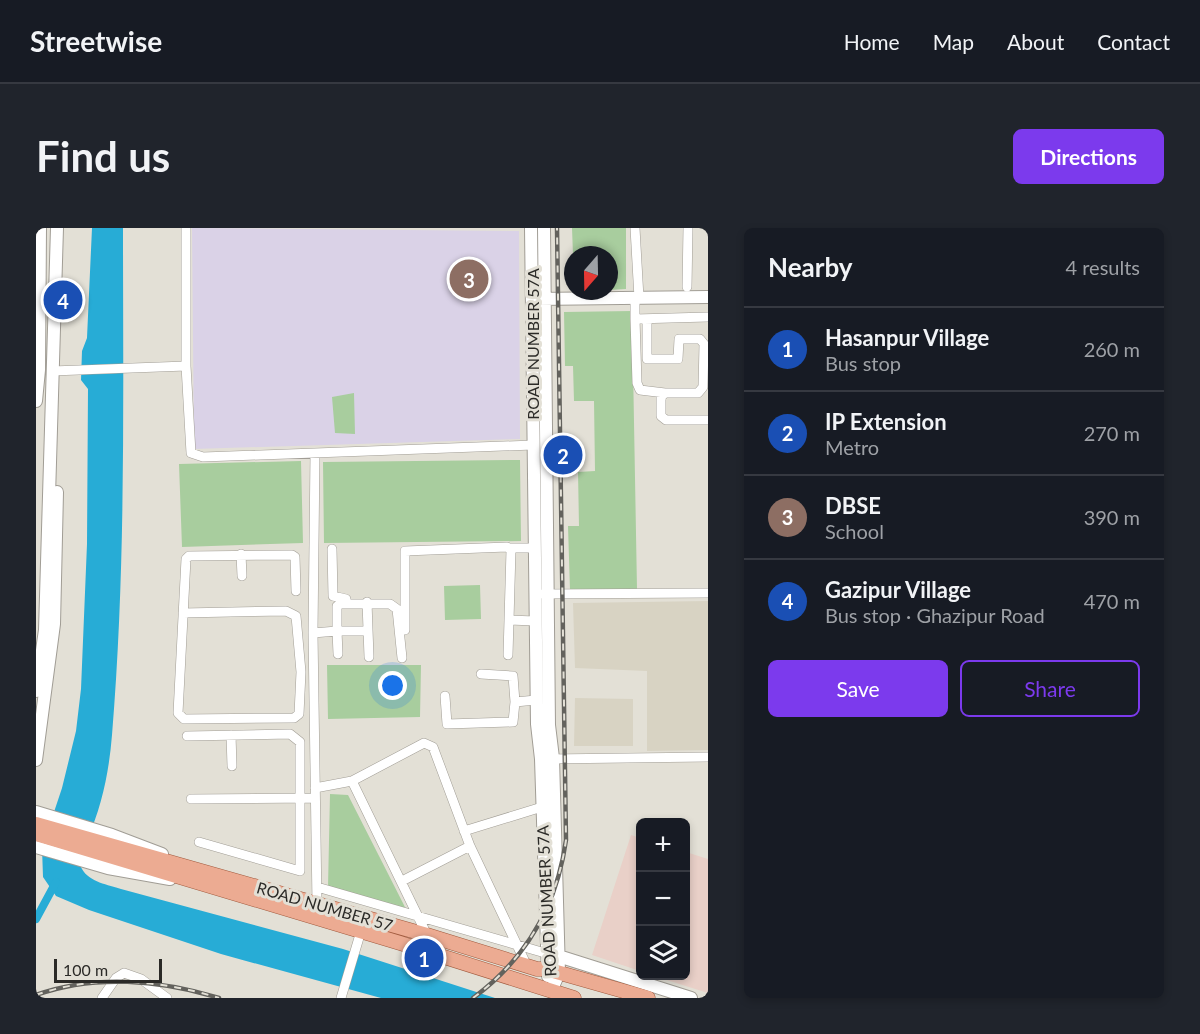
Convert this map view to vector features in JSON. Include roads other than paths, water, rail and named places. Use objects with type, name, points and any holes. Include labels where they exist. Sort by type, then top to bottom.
[{"type":"main road","name":"ROAD NUMBER 57","points":[[37,816],[106,844],[215,881],[359,937],[574,998]]},
{"type":"main road","name":"ROAD NUMBER 57","points":[[36,834],[106,844]]},
{"type":"main road","name":"ROAD NUMBER 57","points":[[215,881],[317,904],[537,969],[553,971],[648,998]]},
{"type":"street","points":[[36,401],[40,228]]},
{"type":"street","points":[[36,688],[45,630],[57,228]]},
{"type":"street","points":[[186,228],[186,366],[191,453],[203,457],[533,445]]},
{"type":"street","name":"ROAD NUMBER 57A","points":[[531,228],[537,299],[541,594],[549,725],[542,807],[545,952],[553,971]]},
{"type":"street","name":"ROAD NUMBER 57A","points":[[544,228],[537,299],[533,445],[534,548],[541,594],[535,621],[536,700],[547,759],[558,956],[553,971],[551,991]]},
{"type":"street","points":[[635,228],[637,383],[640,390],[698,393],[704,387],[704,344],[700,339],[679,339],[678,359],[647,359],[647,319]]},
{"type":"street","points":[[687,288],[688,228]]},
{"type":"street","points":[[537,299],[708,297]]},
{"type":"street","points":[[635,319],[708,317]]},
{"type":"street","points":[[52,371],[186,366]]},
{"type":"street","points":[[665,393],[661,397],[661,416],[666,420],[708,420]]},
{"type":"street","points":[[36,760],[54,624],[57,533],[56,420],[51,404]]},
{"type":"street","points":[[315,453],[313,671],[317,904]]},
{"type":"street","points":[[405,630],[405,551],[504,546],[534,548]]},
{"type":"street","points":[[508,655],[510,548]]},
{"type":"street","points":[[332,549],[335,598],[394,600]]},
{"type":"street","points":[[183,614],[286,611],[296,616],[300,672],[299,714],[296,717],[184,719],[178,713],[183,614],[186,559],[189,556],[241,554],[314,556]]},
{"type":"street","points":[[241,554],[242,576]]},
{"type":"street","points":[[295,557],[296,591]]},
{"type":"street","points":[[314,570],[333,569]]},
{"type":"street","points":[[541,594],[708,593]]},
{"type":"street","points":[[367,602],[369,657]]},
{"type":"street","points":[[338,654],[338,605],[367,602],[390,604],[397,609],[402,658]]},
{"type":"street","points":[[509,621],[535,621]]},
{"type":"street","points":[[313,633],[368,631]]},
{"type":"street","points":[[300,672],[313,671]]},
{"type":"street","points":[[445,696],[445,722],[449,725],[510,723],[514,719],[513,676],[482,674]]},
{"type":"street","points":[[515,702],[536,700]]},
{"type":"street","points":[[187,736],[290,734],[298,738],[300,871],[199,842]]},
{"type":"street","points":[[231,735],[231,766]]},
{"type":"street","points":[[315,788],[352,781],[424,743],[430,744],[470,846],[526,964]]},
{"type":"street","points":[[547,759],[708,757]]},
{"type":"street","points":[[352,781],[427,935]]},
{"type":"street","points":[[191,799],[315,798]]},
{"type":"street","points":[[464,831],[542,807]]},
{"type":"street","points":[[402,881],[470,846]]},
{"type":"street","points":[[36,847],[108,868],[215,881]]},
{"type":"street","points":[[317,887],[517,943],[691,998]]},
{"type":"street","points":[[342,995],[359,937]]},
{"type":"street","points":[[102,998],[116,978],[124,973],[141,979],[167,998]]},
{"type":"water","points":[[92,228],[123,228],[123,482],[120,609],[111,749],[101,802],[80,854],[82,869],[89,877],[105,884],[343,949],[495,998],[381,998],[221,954],[89,910],[56,896],[43,877],[42,848],[62,788],[76,731],[81,689],[87,544],[88,389],[81,380],[82,351],[87,338]]},
{"type":"waterway","points":[[36,919],[56,882]]},
{"type":"railway","points":[[473,998],[509,966],[536,929],[555,887],[566,840],[557,228]]},
{"type":"railway","points":[[36,995],[81,984],[128,982],[174,987],[219,998]]},
{"type":"place","name":"DBSE","points":[[469,279]]},
{"type":"place","name":"Gazipur Village","points":[[63,300]]},
{"type":"place","name":"IP Extension","points":[[563,455]]},
{"type":"place","name":"Hasanpur Village","points":[[424,958]]}]
